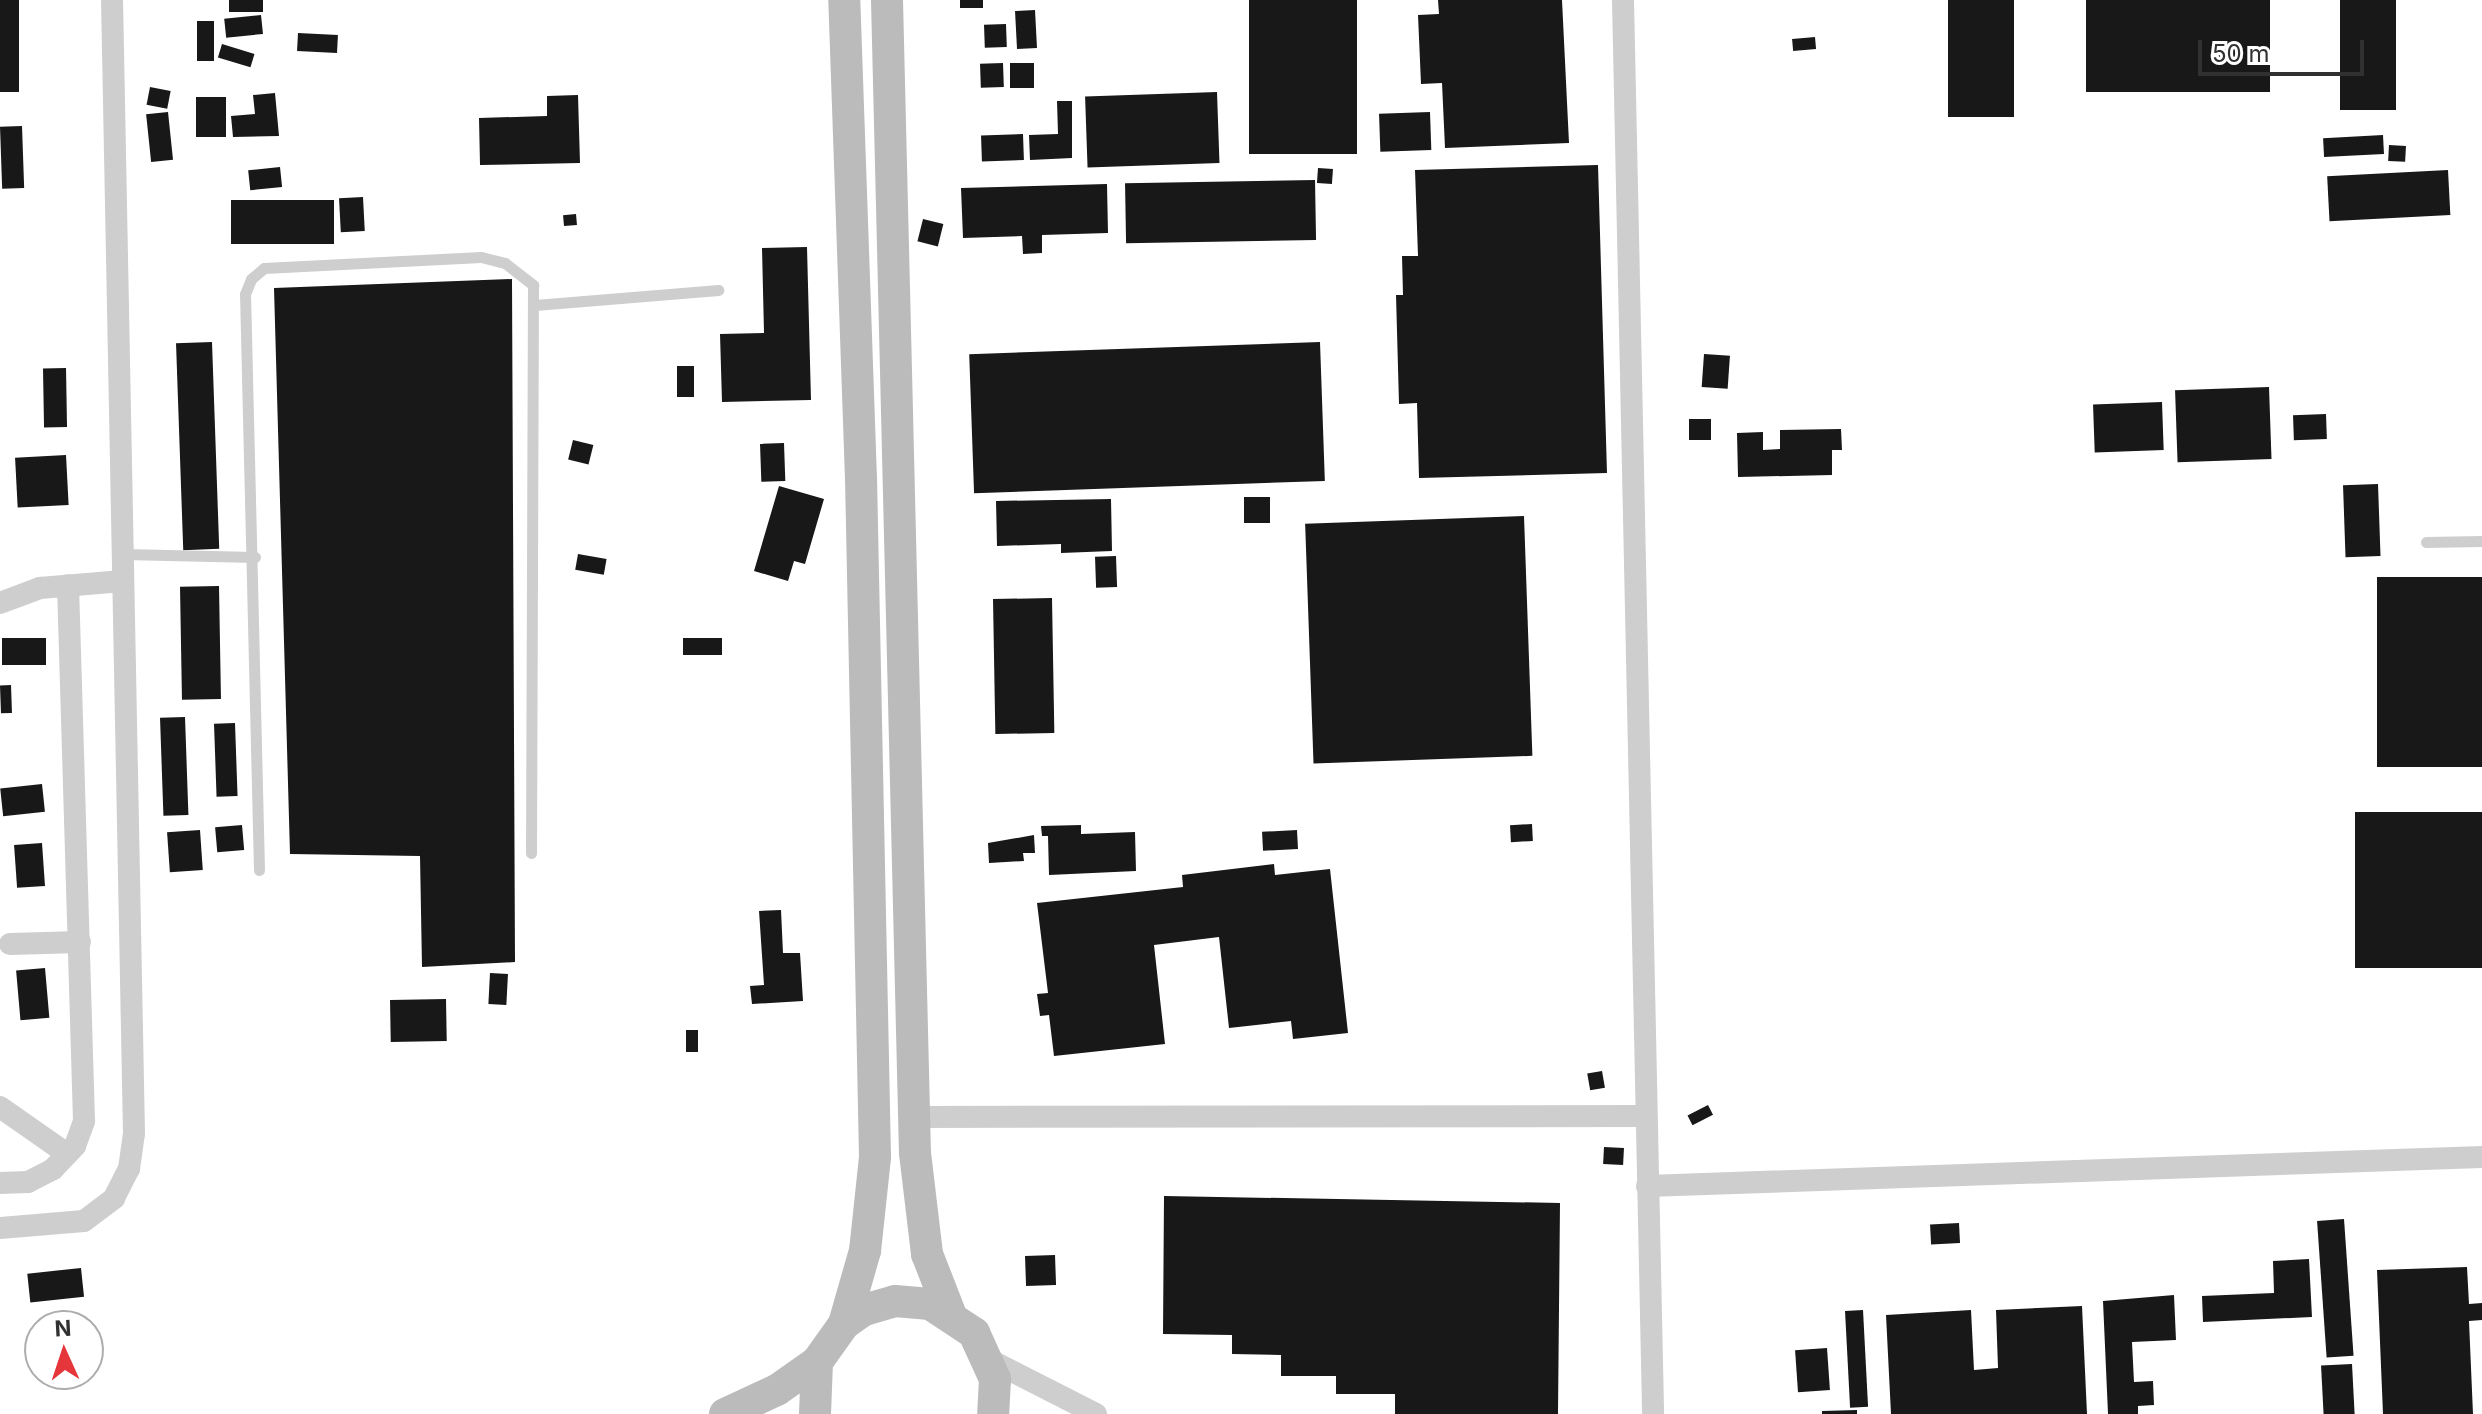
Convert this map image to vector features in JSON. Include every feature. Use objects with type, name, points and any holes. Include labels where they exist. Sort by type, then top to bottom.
[{"type":"street","points":[[0,1228],[84,1221],[114,1198],[129,1169],[134,1134],[112,0]]},
{"type":"street","points":[[725,1414],[777,1390],[817,1362],[844,1324],[865,1251],[875,1157],[861,479],[844,0]]},
{"type":"street","points":[[887,0],[913,1117],[927,1254],[950,1313]]},
{"type":"street","points":[[1623,0],[1653,1414]]},
{"type":"street","points":[[0,603],[40,588],[123,581]]},
{"type":"street","points":[[0,1183],[28,1182],[67,1154],[84,1121],[86,1093],[68,585]]},
{"type":"street","points":[[10,944],[80,942]]},
{"type":"street","points":[[0,1107],[67,1154]]},
{"type":"street","points":[[913,1117],[1645,1116]]},
{"type":"street","points":[[1647,1186],[2482,1157]]},
{"type":"street","points":[[844,1324],[864,1310],[895,1301],[930,1304],[950,1313],[974,1333],[990,1360],[993,1414]]},
{"type":"street","points":[[990,1360],[1096,1414]]},
{"type":"street","points":[[815,1414],[817,1362]]},
{"type":"lane","points":[[259,870],[255,557],[245,294],[251,279],[264,268],[481,257],[523,275],[533,285],[531,853]]},
{"type":"lane","points":[[535,305],[718,290]]},
{"type":"lane","points":[[2426,542],[2482,541]]},
{"type":"lane","points":[[123,554],[255,557]]},
{"type":"building","points":[[0,0],[19,0],[19,92],[0,92]]},
{"type":"building","points":[[229,0],[263,0],[263,12],[229,12]]},
{"type":"building","points":[[960,0],[983,0],[983,8],[960,8]]},
{"type":"building","points":[[1249,0],[1357,0],[1357,154],[1249,154]]},
{"type":"building","points":[[1438,0],[1562,0],[1569,143],[1445,148],[1442,83],[1421,84],[1418,15],[1439,14]]},
{"type":"building","points":[[1948,0],[2014,0],[2014,117],[1948,117]]},
{"type":"building","points":[[2086,0],[2270,0],[2270,92],[2086,92]]},
{"type":"building","points":[[2340,0],[2396,0],[2396,110],[2340,110]]},
{"type":"building","points":[[1035,10],[1037,48],[1017,49],[1015,11]]},
{"type":"building","points":[[261,15],[263,34],[226,38],[224,19]]},
{"type":"building","points":[[197,21],[214,21],[214,61],[197,61]]},
{"type":"building","points":[[1006,24],[1007,47],[985,48],[984,25]]},
{"type":"building","points":[[298,33],[338,35],[337,53],[297,51]]},
{"type":"building","points":[[1815,37],[1816,49],[1793,51],[1792,39]]},
{"type":"building","points":[[222,44],[255,54],[250,67],[218,57]]},
{"type":"building","points":[[1003,63],[1004,87],[981,88],[980,64]]},
{"type":"building","points":[[1010,63],[1034,63],[1034,88],[1010,88]]},
{"type":"building","points":[[150,87],[171,91],[167,109],[147,105]]},
{"type":"building","points":[[1217,92],[1219,163],[1088,168],[1085,97]]},
{"type":"building","points":[[275,93],[279,136],[233,137],[231,116],[255,114],[253,95]]},
{"type":"building","points":[[578,95],[580,163],[480,165],[479,118],[547,116],[547,96]]},
{"type":"building","points":[[196,97],[226,97],[226,137],[196,137]]},
{"type":"building","points":[[1057,101],[1072,101],[1072,158],[1030,160],[1029,135],[1058,134]]},
{"type":"building","points":[[168,112],[173,160],[151,162],[146,114]]},
{"type":"building","points":[[1430,112],[1431,150],[1380,152],[1379,114]]},
{"type":"building","points":[[22,126],[24,188],[2,189],[0,127]]},
{"type":"building","points":[[1023,134],[1024,160],[982,161],[981,135]]},
{"type":"building","points":[[2383,135],[2384,154],[2324,157],[2323,138]]},
{"type":"building","points":[[2389,145],[2406,146],[2405,162],[2388,161]]},
{"type":"building","points":[[1598,165],[1607,473],[1419,478],[1417,403],[1399,404],[1396,295],[1403,295],[1402,256],[1418,256],[1415,170]]},
{"type":"building","points":[[280,167],[282,187],[250,190],[248,170]]},
{"type":"building","points":[[1318,168],[1333,169],[1332,184],[1317,183]]},
{"type":"building","points":[[2448,170],[2450,215],[2330,221],[2327,176]]},
{"type":"building","points":[[1315,180],[1316,240],[1126,243],[1125,183]]},
{"type":"building","points":[[1107,184],[1108,233],[1042,235],[1042,253],[1023,254],[1022,236],[963,238],[961,188]]},
{"type":"building","points":[[363,197],[365,231],[341,232],[339,198]]},
{"type":"building","points":[[231,200],[334,200],[334,244],[231,244]]},
{"type":"building","points":[[576,214],[577,225],[564,226],[563,215]]},
{"type":"building","points":[[923,219],[943,224],[938,246],[917,241]]},
{"type":"building","points":[[807,247],[811,400],[722,402],[720,334],[764,333],[762,248]]},
{"type":"building","points":[[512,279],[515,962],[422,967],[420,856],[290,854],[274,288]]},
{"type":"building","points":[[212,342],[219,549],[183,550],[176,343]]},
{"type":"building","points":[[1320,342],[1325,481],[974,493],[969,354]]},
{"type":"building","points":[[1704,354],[1730,356],[1728,389],[1702,387]]},
{"type":"building","points":[[677,366],[694,366],[694,397],[677,397]]},
{"type":"building","points":[[43,368],[66,368],[67,427],[44,427]]},
{"type":"building","points":[[2269,387],[2272,459],[2178,462],[2175,390]]},
{"type":"building","points":[[2162,402],[2164,450],[2095,452],[2093,404]]},
{"type":"building","points":[[2326,414],[2327,439],[2294,440],[2293,415]]},
{"type":"building","points":[[1689,419],[1711,419],[1711,440],[1689,440]]},
{"type":"building","points":[[1841,429],[1842,450],[1832,450],[1832,475],[1738,477],[1737,433],[1763,432],[1763,450],[1780,449],[1780,430]]},
{"type":"building","points":[[573,440],[593,445],[589,464],[568,459]]},
{"type":"building","points":[[784,443],[785,481],[761,482],[760,444]]},
{"type":"building","points":[[66,455],[69,505],[18,508],[15,458]]},
{"type":"building","points":[[2378,484],[2381,556],[2346,557],[2343,485]]},
{"type":"building","points":[[779,486],[824,499],[805,564],[794,561],[788,581],[754,571]]},
{"type":"building","points":[[1244,497],[1270,497],[1270,523],[1244,523]]},
{"type":"building","points":[[1111,499],[1112,551],[1061,553],[1061,544],[997,546],[996,501]]},
{"type":"building","points":[[1524,516],[1532,756],[1314,763],[1305,524]]},
{"type":"building","points":[[578,554],[607,559],[604,575],[575,570]]},
{"type":"building","points":[[1116,556],[1117,587],[1096,588],[1095,557]]},
{"type":"building","points":[[2377,577],[2482,577],[2482,767],[2377,767]]},
{"type":"building","points":[[219,586],[221,699],[182,700],[180,587]]},
{"type":"building","points":[[1052,598],[1054,733],[995,734],[993,599]]},
{"type":"building","points":[[2,638],[46,638],[46,665],[2,665]]},
{"type":"building","points":[[683,638],[722,638],[722,655],[683,655]]},
{"type":"building","points":[[0,685],[11,685],[12,713],[1,713]]},
{"type":"building","points":[[185,717],[188,815],[163,816],[160,718]]},
{"type":"building","points":[[235,723],[238,796],[217,797],[214,724]]},
{"type":"building","points":[[42,784],[45,812],[3,816],[0,788]]},
{"type":"building","points":[[2355,812],[2482,812],[2482,968],[2355,968]]},
{"type":"building","points":[[1532,824],[1533,841],[1511,842],[1510,825]]},
{"type":"building","points":[[242,825],[244,850],[217,852],[215,827]]},
{"type":"building","points":[[1081,825],[1081,834],[1135,832],[1136,871],[1049,875],[1048,836],[1042,836],[1041,826]]},
{"type":"building","points":[[200,830],[203,870],[170,872],[167,832]]},
{"type":"building","points":[[1297,830],[1298,849],[1263,851],[1262,832]]},
{"type":"building","points":[[1034,835],[1035,853],[1023,853],[1024,861],[989,863],[988,843]]},
{"type":"building","points":[[42,843],[45,886],[17,888],[14,845]]},
{"type":"building","points":[[1274,864],[1275,875],[1330,869],[1348,1033],[1293,1039],[1291,1021],[1229,1028],[1219,937],[1154,945],[1165,1044],[1054,1056],[1049,1015],[1040,1016],[1037,994],[1048,993],[1037,903],[1183,887],[1182,875]]},
{"type":"building","points":[[781,910],[783,953],[800,953],[803,1001],[752,1004],[750,986],[764,985],[759,911]]},
{"type":"building","points":[[45,968],[49,1018],[20,1020],[16,971]]},
{"type":"building","points":[[490,973],[508,974],[506,1005],[488,1004]]},
{"type":"building","points":[[446,999],[447,1041],[391,1042],[390,1000]]},
{"type":"building","points":[[686,1030],[698,1030],[698,1052],[686,1052]]},
{"type":"building","points":[[1602,1071],[1605,1088],[1590,1090],[1587,1074]]},
{"type":"building","points":[[1708,1105],[1713,1115],[1693,1125],[1688,1115]]},
{"type":"building","points":[[1604,1147],[1624,1148],[1623,1165],[1603,1164]]},
{"type":"building","points":[[1164,1196],[1560,1203],[1558,1414],[1395,1414],[1395,1394],[1336,1394],[1336,1376],[1281,1376],[1281,1355],[1232,1354],[1232,1335],[1163,1334]]},
{"type":"building","points":[[2344,1219],[2354,1356],[2327,1358],[2317,1221]]},
{"type":"building","points":[[1959,1223],[1960,1243],[1931,1244],[1930,1225]]},
{"type":"building","points":[[1055,1255],[1056,1285],[1026,1286],[1025,1256]]},
{"type":"building","points":[[2309,1259],[2312,1317],[2203,1322],[2202,1296],[2274,1293],[2273,1261]]},
{"type":"building","points":[[2467,1267],[2469,1304],[2482,1303],[2482,1320],[2469,1321],[2473,1414],[2383,1414],[2377,1270]]},
{"type":"building","points":[[81,1268],[84,1297],[30,1302],[27,1274]]},
{"type":"building","points":[[2174,1295],[2176,1340],[2132,1342],[2134,1382],[2153,1381],[2154,1405],[2138,1406],[2138,1414],[2108,1414],[2103,1301]]},
{"type":"building","points":[[2082,1306],[2087,1414],[1891,1414],[1886,1315],[1971,1310],[1974,1370],[1998,1368],[1996,1310]]},
{"type":"building","points":[[1863,1310],[1868,1407],[1850,1408],[1845,1311]]},
{"type":"building","points":[[1827,1348],[1830,1390],[1798,1392],[1795,1350]]},
{"type":"building","points":[[2352,1364],[2355,1414],[2324,1414],[2321,1366]]},
{"type":"building","points":[[1857,1410],[1857,1414],[1822,1414],[1822,1411]]}]
